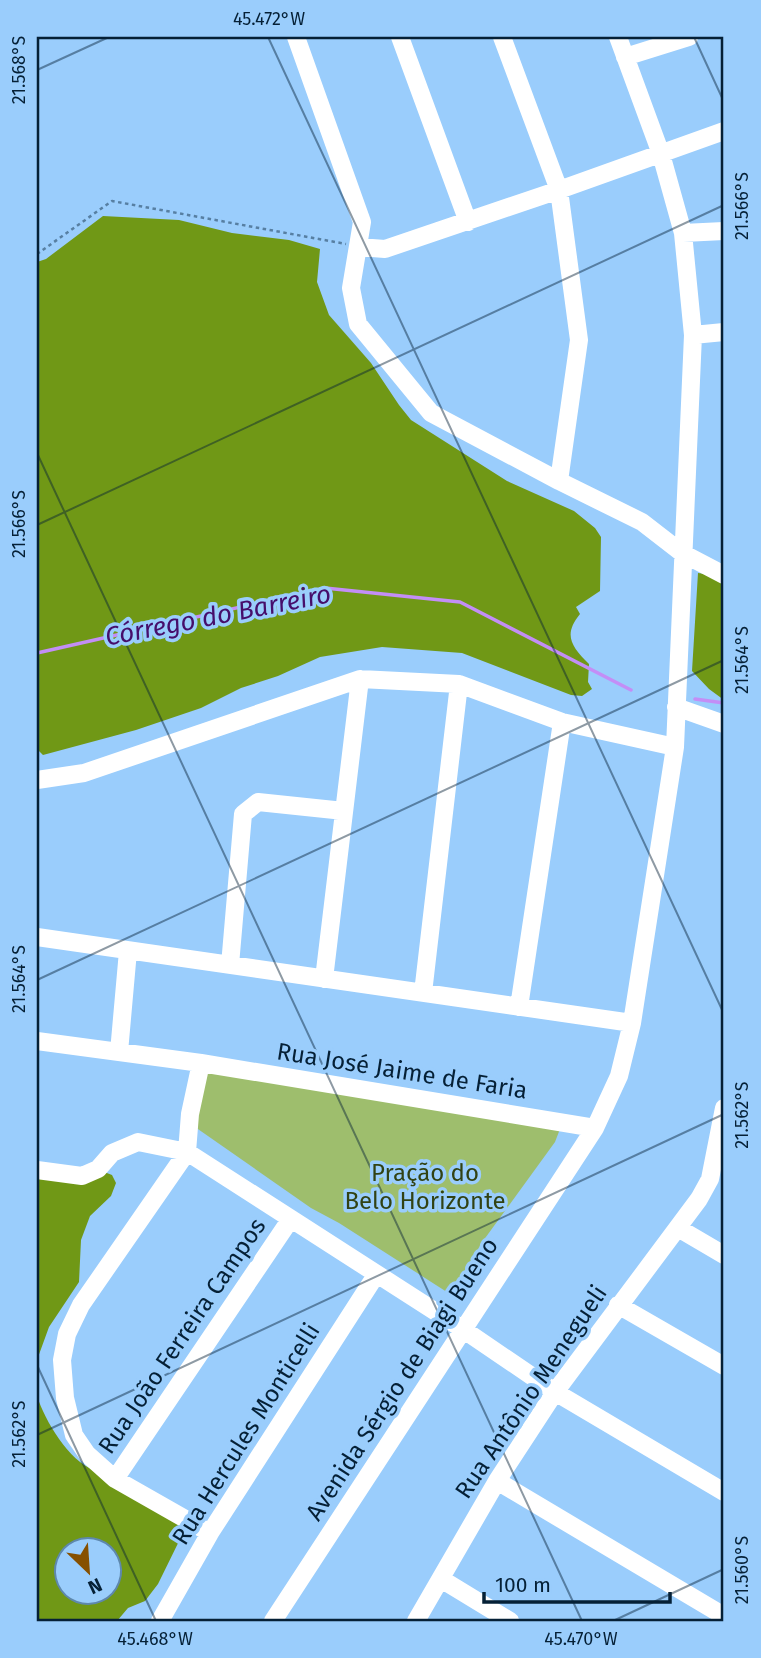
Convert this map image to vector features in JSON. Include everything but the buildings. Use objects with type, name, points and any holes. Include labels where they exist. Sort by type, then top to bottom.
[{"type":"street","points":[[296,37],[362,222],[351,288],[358,324],[431,413],[642,522],[682,553],[724,575]]},
{"type":"street","points":[[400,37],[468,222]]},
{"type":"street","points":[[502,37],[559,190],[579,340],[559,481]]},
{"type":"street","name":"Avenida Sérgio de Biagi Bueno","points":[[273,1621],[595,1128],[619,1076],[632,1023],[675,747],[693,335],[683,233],[660,154],[618,37]]},
{"type":"street","points":[[625,57],[689,37]]},
{"type":"street","points":[[359,247],[384,249],[724,131]]},
{"type":"street","points":[[683,233],[724,231]]},
{"type":"street","points":[[693,335],[724,332]]},
{"type":"street","points":[[324,979],[359,679]]},
{"type":"street","points":[[37,780],[84,773],[359,679],[459,684],[562,722],[675,747]]},
{"type":"street","points":[[423,993],[459,684]]},
{"type":"street","points":[[676,707],[724,724]]},
{"type":"street","points":[[519,1007],[562,722]]},
{"type":"street","points":[[230,965],[243,814],[258,802],[344,811]]},
{"type":"street","points":[[37,937],[632,1023]]},
{"type":"street","points":[[119,1052],[128,951]]},
{"type":"street","name":"Rua José Jaime de Faria","points":[[37,1041],[201,1063],[595,1128]]},
{"type":"street","points":[[201,1063],[190,1114],[187,1152],[81,1305],[67,1334],[62,1360],[65,1398],[74,1435],[88,1454],[116,1479],[210,1533]]},
{"type":"street","name":"Rua Antônio Menegueli","points":[[416,1621],[497,1481],[555,1392],[699,1199],[717,1183],[724,1108]]},
{"type":"street","points":[[37,1170],[82,1175],[99,1169],[112,1153],[138,1142],[187,1152],[464,1330],[555,1392],[724,1492]]},
{"type":"street","name":"Rua João Ferreira Campos","points":[[116,1479],[290,1220]]},
{"type":"street","points":[[678,1228],[724,1255]]},
{"type":"street","name":"Rua Hercules Monticelli","points":[[160,1621],[210,1533],[376,1275]]},
{"type":"street","points":[[618,1305],[724,1366]]},
{"type":"street","points":[[497,1481],[724,1616]]},
{"type":"street","points":[[441,1579],[510,1621]]},
{"type":"path","points":[[37,254],[112,201],[359,247]]},
{"type":"green space","points":[[103,216],[179,220],[232,233],[289,240],[320,249],[317,282],[329,315],[371,363],[411,420],[507,481],[574,511],[595,528],[601,537],[600,591],[576,607],[580,614],[571,634],[574,646],[589,664],[588,682],[592,689],[582,696],[571,695],[462,653],[382,647],[320,657],[278,676],[241,688],[201,708],[136,730],[43,755],[37,749],[37,262],[46,259]]},
{"type":"green space","points":[[698,573],[712,575],[724,581],[724,700],[692,671]]},
{"type":"green space","name":"Pração do Belo Horizonte","points":[[204,1070],[560,1129],[555,1142],[483,1241],[450,1294],[311,1208],[195,1127]]},
{"type":"green space","points":[[99,1170],[112,1175],[116,1183],[111,1196],[90,1216],[81,1240],[79,1282],[49,1327],[37,1360],[37,1176]]},
{"type":"green space","points":[[37,1396],[52,1428],[76,1458],[179,1521],[184,1531],[158,1584],[145,1601],[128,1608],[117,1621],[37,1621]]},
{"type":"waterway","name":"Córrego do Barreiro","points":[[37,653],[325,588],[460,602],[631,690]]},
{"type":"waterway","name":"Córrego do Barreiro","points":[[695,699],[724,703]]}]
